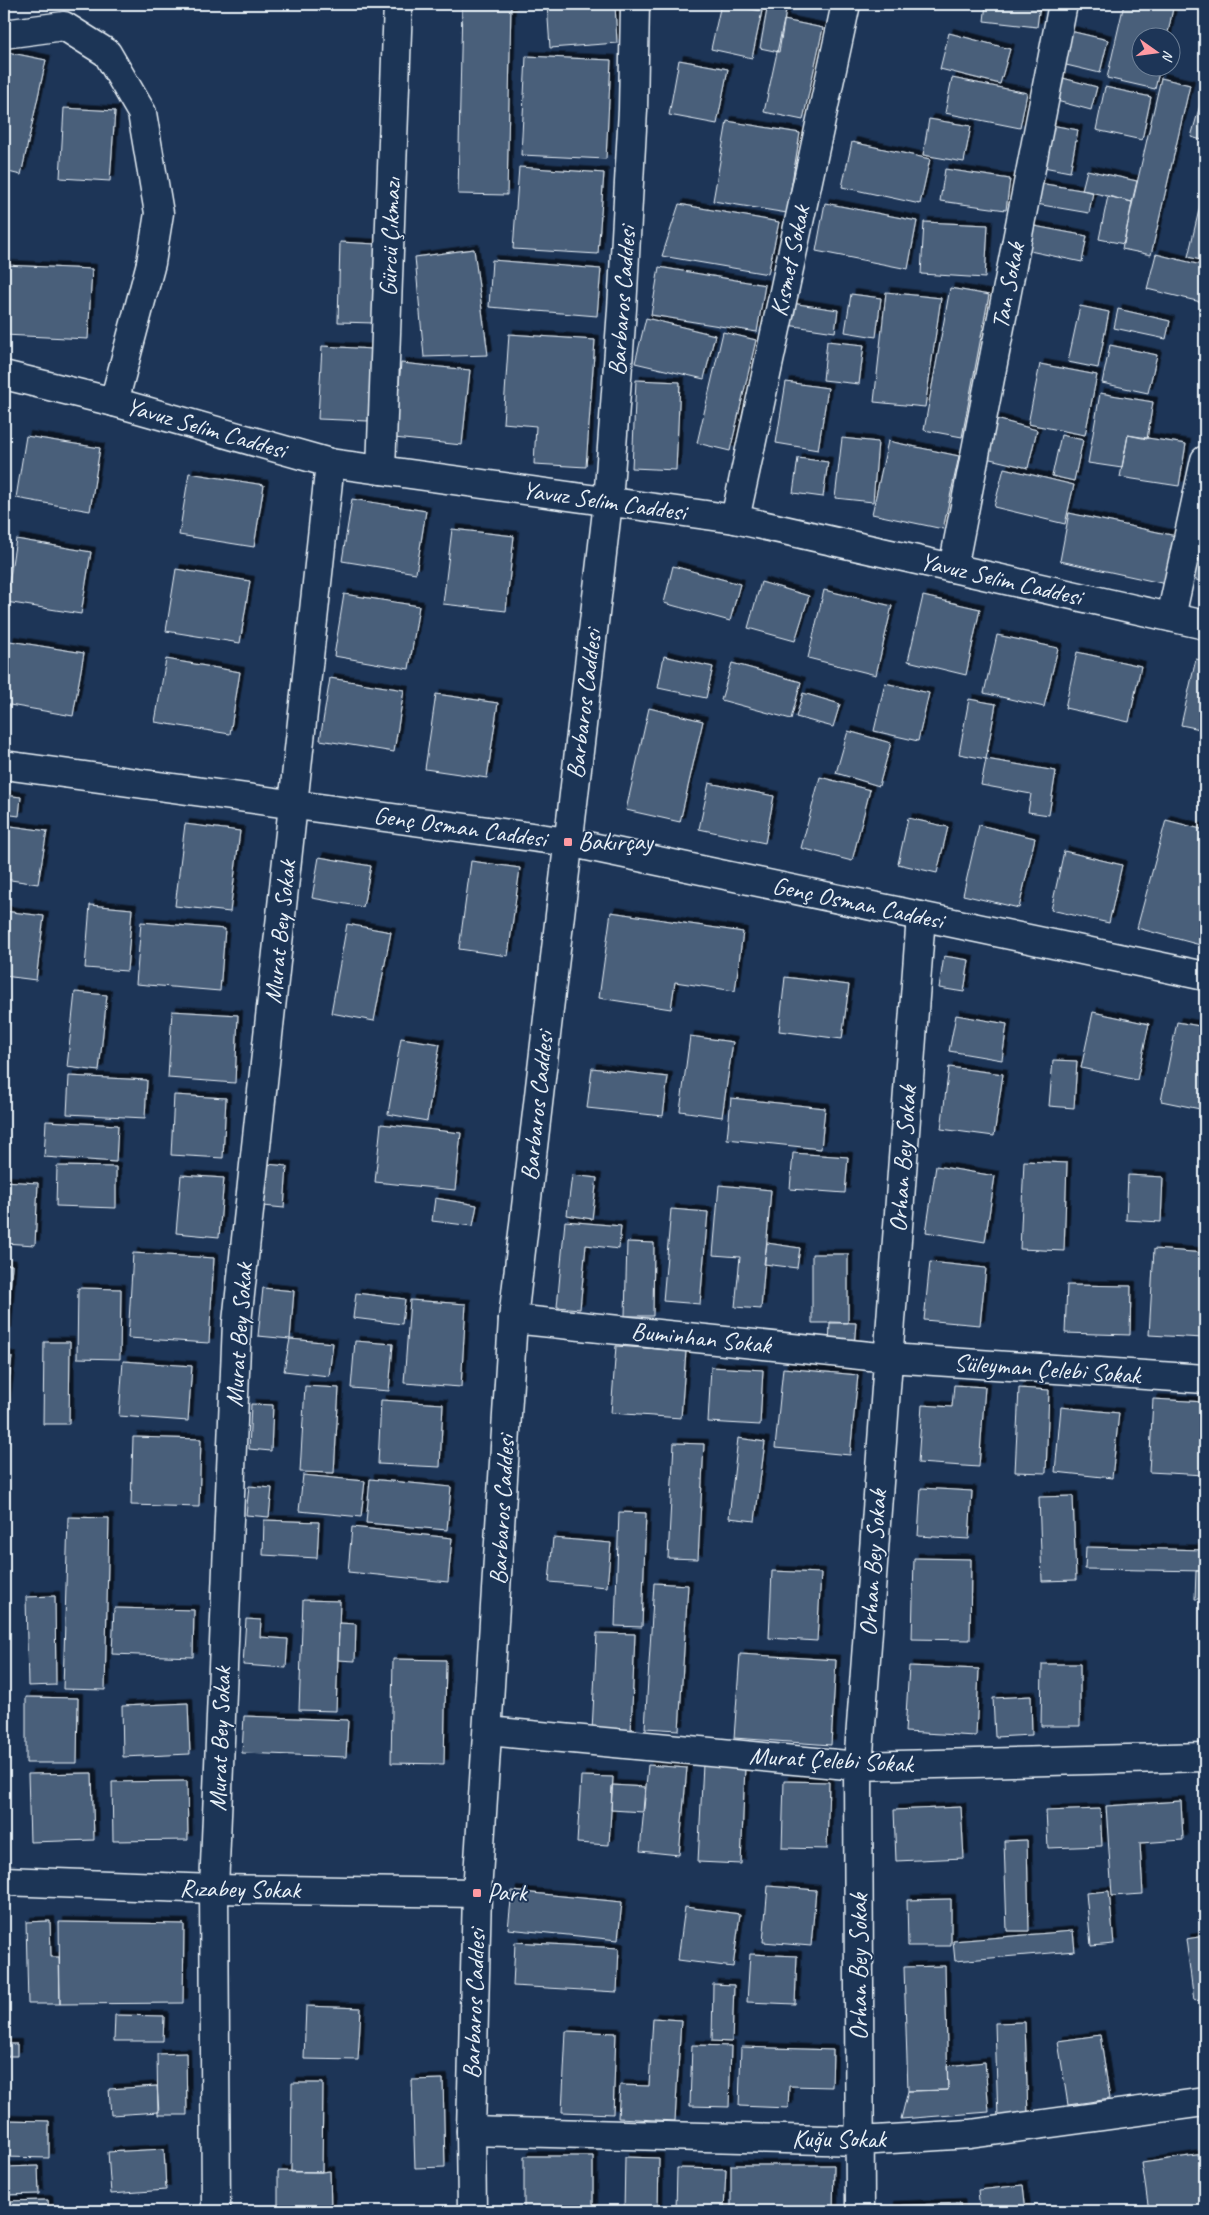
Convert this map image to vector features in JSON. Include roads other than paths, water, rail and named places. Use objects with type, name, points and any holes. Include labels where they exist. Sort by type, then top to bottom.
[{"type":"street","name":"Gürcü Çıkmazı","points":[[381,470],[398,4]]},
{"type":"street","name":"Barbaros Caddesi","points":[[472,2211],[471,2131],[477,1893],[513,1319],[608,502],[622,309],[633,110],[635,4]]},
{"type":"street","name":"Kısmet Sokak","points":[[735,519],[846,4]]},
{"type":"street","name":"Tan Sokak","points":[[954,568],[1062,4]]},
{"type":"street","points":[[4,34],[64,26],[107,53],[142,113],[159,213],[151,263],[114,402]]},
{"type":"street","name":"Yavuz Selim Caddesi","points":[[4,375],[114,402],[330,463],[735,519],[1205,625]]},
{"type":"street","points":[[1171,617],[1205,460]]},
{"type":"street","name":"Murat Bey Sokak","points":[[216,2211],[214,1889],[237,1322],[330,463]]},
{"type":"street","name":"Genç Osman Caddesi","points":[[4,765],[568,842],[1205,976]]},
{"type":"street","name":"Orhan Bey Sokak","points":[[860,2211],[858,1766],[921,916]]},
{"type":"street","name":"Buminhan Sokak","points":[[513,1319],[889,1358]]},
{"type":"street","name":"Süleyman Çelebi Sokak","points":[[889,1358],[1205,1379]]},
{"type":"street","name":"Murat Çelebi Sokak","points":[[488,1731],[858,1766],[1205,1757]]},
{"type":"street","name":"Rızabey Sokak","points":[[4,1881],[214,1889],[477,1893]]},
{"type":"street","name":"Kuğu Sokak","points":[[471,2131],[860,2141],[970,2134],[1205,2102]]},
{"type":"place","name":"Bakırçay","points":[[568,842]]},
{"type":"place","name":"Park","points":[[477,1893]]}]
